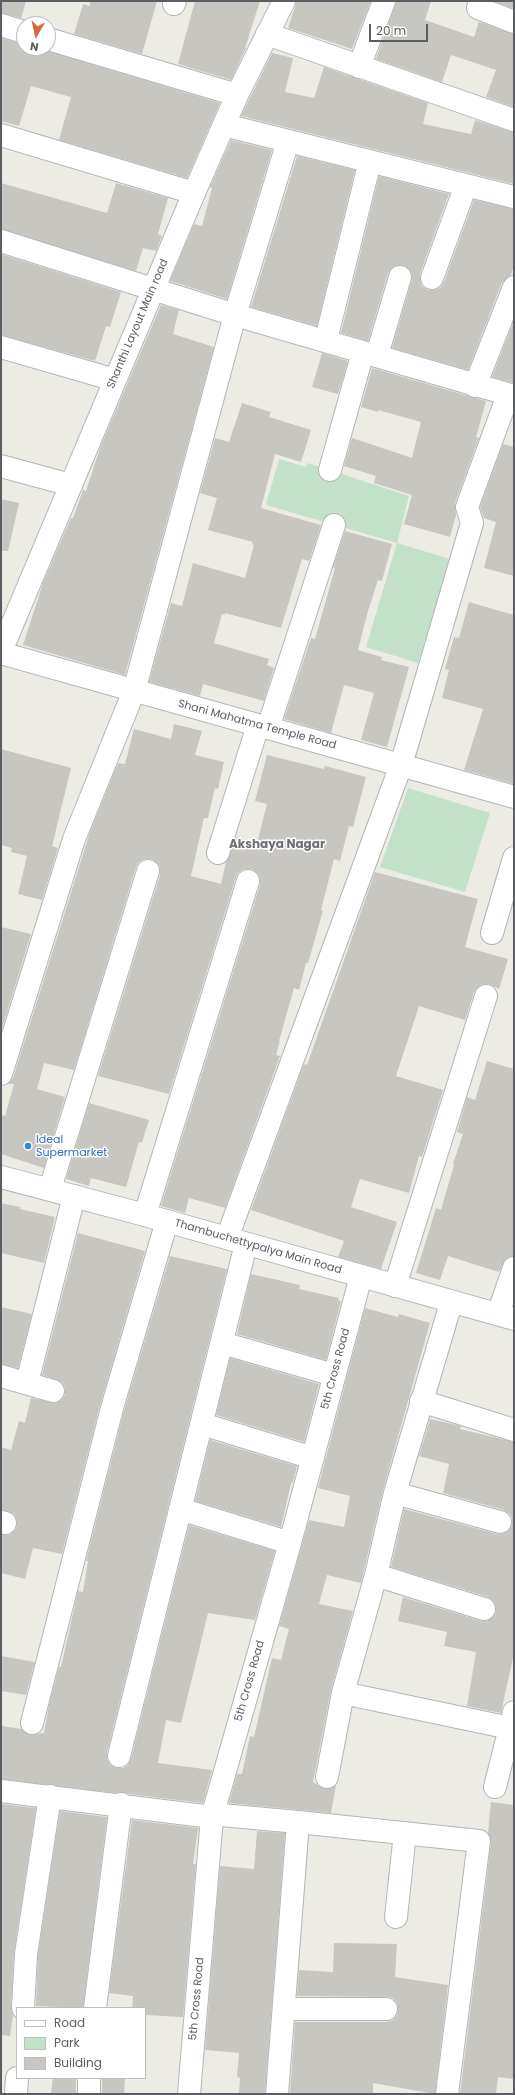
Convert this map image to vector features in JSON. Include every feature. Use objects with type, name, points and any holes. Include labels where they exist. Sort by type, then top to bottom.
[{"type":"street","name":"Shanthi Layout Main road","points":[[1,652],[152,288],[237,95],[284,1]]},
{"type":"street","points":[[359,67],[384,1]]},
{"type":"street","points":[[480,1],[478,8],[514,22]]},
{"type":"street","points":[[1,25],[16,30]]},
{"type":"street","points":[[267,34],[514,120]]},
{"type":"street","points":[[56,41],[237,95]]},
{"type":"street","points":[[224,125],[514,197]]},
{"type":"street","points":[[1,135],[194,193]]},
{"type":"street","points":[[1,1074],[74,840],[134,691],[235,315],[288,141]]},
{"type":"street","points":[[326,340],[370,161]]},
{"type":"street","points":[[432,278],[466,185]]},
{"type":"street","points":[[1,241],[235,315],[370,353],[475,386],[511,395],[467,507],[472,523],[401,765],[237,1241],[222,1343],[119,1756]]},
{"type":"street","points":[[330,470],[370,353],[400,277]]},
{"type":"street","points":[[475,386],[514,287]]},
{"type":"street","points":[[1,347],[115,380]]},
{"type":"street","points":[[1,466],[71,485]]},
{"type":"street","points":[[218,853],[334,525]]},
{"type":"street","name":"Shani Mahatma Temple Road","points":[[1,652],[134,691],[514,797]]},
{"type":"street","points":[[492,933],[514,858]]},
{"type":"street","points":[[50,1189],[148,871]]},
{"type":"street","points":[[145,1215],[248,881]]},
{"type":"street","points":[[395,1286],[486,996]]},
{"type":"street","name":"Thambuchettypalya Main Road","points":[[1,1177],[145,1215],[452,1303],[506,1317]]},
{"type":"street","points":[[26,1383],[74,1196]]},
{"type":"street","points":[[32,1723],[112,1408],[167,1222]]},
{"type":"street","points":[[506,1317],[514,1268]]},
{"type":"street","name":"5th Cross Road","points":[[189,2094],[212,1816],[290,1543],[361,1276]]},
{"type":"street","points":[[326,1777],[343,1693],[376,1575],[395,1493],[421,1401],[452,1303]]},
{"type":"street","points":[[222,1343],[334,1375]]},
{"type":"street","points":[[1,1376],[53,1391]]},
{"type":"street","points":[[421,1401],[514,1430]]},
{"type":"street","points":[[202,1424],[313,1458]]},
{"type":"street","points":[[395,1493],[500,1522]]},
{"type":"street","points":[[180,1509],[290,1543]]},
{"type":"street","points":[[376,1575],[484,1608]]},
{"type":"street","points":[[343,1693],[512,1720],[495,1787]]},
{"type":"street","points":[[1,1791],[122,1804],[212,1816],[221,1815],[298,1822],[480,1841],[447,2094]]},
{"type":"street","points":[[22,2007],[26,1954],[50,1796]]},
{"type":"street","points":[[95,2007],[122,1804]]},
{"type":"street","points":[[277,2094],[298,1822]]},
{"type":"street","points":[[396,1917],[404,1833]]},
{"type":"street","points":[[284,2009],[386,2009]]},
{"type":"street","points":[[16,2094],[17,2079]]},
{"type":"street","points":[[88,2094],[89,2079]]},
{"type":"green space","points":[[279,459],[306,467],[308,463],[409,496],[397,543],[266,505]]},
{"type":"green space","points":[[397,543],[450,559],[418,663],[366,647]]},
{"type":"green space","points":[[408,788],[490,813],[465,892],[380,867]]},
{"type":"building","points":[[1,1],[26,1],[22,16],[16,17],[1,13]]},
{"type":"building","points":[[90,1],[157,1],[142,54],[74,34],[83,4],[90,6]]},
{"type":"building","points":[[195,1],[260,1],[246,48],[231,80],[178,64]]},
{"type":"building","points":[[297,1],[371,1],[352,49],[288,28]]},
{"type":"building","points":[[396,1],[431,1],[425,20],[474,37],[479,22],[514,34],[514,107],[486,97],[496,70],[451,55],[442,82],[376,59]]},
{"type":"building","points":[[494,1],[514,1],[514,9]]},
{"type":"building","points":[[1,38],[16,42],[16,56],[56,56],[56,53],[220,103],[187,178],[59,140],[71,97],[31,86],[19,126],[1,121]]},
{"type":"building","points":[[272,53],[293,58],[285,92],[314,98],[324,67],[428,103],[423,124],[471,134],[475,120],[514,132],[514,184],[241,116]]},
{"type":"building","points":[[231,140],[272,150],[227,299],[170,281],[194,224],[202,226],[212,188],[210,187]]},
{"type":"building","points":[[297,156],[355,170],[317,326],[251,307]]},
{"type":"building","points":[[379,176],[449,194],[420,274],[422,286],[428,290],[440,288],[444,282],[474,200],[514,209],[514,265],[511,275],[502,282],[468,370],[392,348],[412,280],[412,274],[409,269],[403,265],[397,265],[388,273],[368,341],[341,333]]},
{"type":"building","points":[[1,183],[107,213],[116,183],[168,198],[158,234],[162,236],[156,251],[143,248],[136,271],[1,229]]},
{"type":"building","points":[[1,254],[121,292],[110,327],[106,326],[95,361],[1,335]]},
{"type":"building","points":[[161,305],[179,310],[173,334],[214,347],[125,675],[23,645],[43,583],[71,518],[73,518],[83,490],[86,491],[100,448]]},
{"type":"building","points":[[514,323],[514,383],[492,377]]},
{"type":"building","points":[[322,353],[348,361],[338,394],[312,387]]},
{"type":"building","points":[[372,368],[486,401],[476,437],[479,438],[455,503],[456,515],[450,537],[404,524],[412,495],[374,483],[376,476],[344,466],[352,438],[412,458],[421,422],[378,410],[378,412],[361,407]]},
{"type":"building","points":[[242,403],[271,412],[269,417],[311,430],[301,462],[275,454],[261,508],[321,525],[309,561],[302,559],[281,628],[225,613],[225,615],[222,614],[214,643],[269,659],[267,665],[274,668],[264,701],[203,684],[200,696],[149,682],[171,603],[182,606],[193,563],[245,578],[254,545],[252,544],[253,542],[208,530],[217,498],[200,493],[215,438],[229,442]]},
{"type":"building","points":[[503,444],[514,447],[514,576],[484,568],[496,522],[484,518],[480,507]]},
{"type":"building","points":[[1,499],[19,503],[8,551],[1,551]]},
{"type":"building","points":[[345,531],[392,544],[382,581],[378,580],[368,611],[358,650],[382,657],[381,660],[409,667],[387,747],[361,740],[374,693],[344,685],[331,733],[284,719],[311,638],[315,639],[335,568],[333,567]]},
{"type":"building","points":[[469,602],[514,615],[514,784],[464,770],[483,709],[442,698],[449,670],[445,669],[454,637],[459,638]]},
{"type":"building","points":[[174,724],[202,731],[195,755],[224,762],[218,789],[215,788],[208,818],[204,818],[191,876],[221,884],[226,862],[236,837],[257,843],[267,804],[255,801],[267,755],[324,769],[325,766],[366,777],[353,827],[349,826],[340,861],[334,859],[321,910],[323,911],[299,990],[294,988],[276,1055],[280,1056],[225,1208],[189,1198],[185,1213],[161,1206],[260,885],[260,878],[252,869],[245,869],[239,872],[236,877],[169,1094],[98,1076],[160,875],[160,868],[152,859],[145,859],[139,862],[136,867],[74,1070],[44,1063],[37,1089],[65,1097],[44,1168],[1,1154],[1,1115],[5,1116],[14,1084],[8,1084],[13,1078],[90,832],[118,763],[125,764],[134,729],[171,739]]},
{"type":"building","points":[[1,749],[71,768],[52,846],[58,848],[42,900],[18,894],[27,856],[11,852],[12,848],[1,845]]},
{"type":"building","points":[[375,872],[478,899],[465,947],[508,959],[499,989],[489,984],[482,984],[478,987],[474,992],[465,1020],[419,1006],[396,1076],[443,1090],[422,1157],[419,1156],[409,1193],[360,1179],[351,1207],[397,1222],[381,1269],[338,1257],[344,1241],[251,1210],[304,1064],[307,1065]]},
{"type":"building","points":[[1,927],[31,934],[1,1032]]},
{"type":"building","points":[[487,1061],[514,1069],[514,1256],[506,1259],[499,1272],[448,1256],[440,1280],[416,1273],[436,1208],[441,1210],[454,1165],[453,1164],[463,1134],[457,1132],[467,1097],[475,1100]]},
{"type":"building","points":[[89,1103],[149,1120],[142,1143],[139,1142],[126,1187],[91,1178],[89,1186],[66,1179]]},
{"type":"building","points":[[1,1203],[55,1217],[44,1263],[1,1253]]},
{"type":"building","points":[[78,1233],[145,1251],[100,1405],[62,1554],[33,1548],[25,1579],[1,1573],[1,1535],[9,1535],[14,1531],[17,1526],[17,1520],[14,1514],[1,1510],[1,1447],[11,1450],[19,1421],[25,1423],[31,1398],[56,1403],[65,1395],[65,1388],[62,1382],[42,1375]]},
{"type":"building","points":[[170,1256],[227,1269],[107,1753],[107,1759],[110,1765],[116,1768],[123,1768],[128,1765],[131,1759],[189,1525],[275,1551],[255,1620],[208,1613],[181,1723],[166,1720],[158,1763],[212,1770],[203,1803],[122,1792],[116,1793],[1,1779],[1,1726],[22,1729],[29,1735],[44,1733],[49,1705],[59,1667],[61,1667],[78,1591],[83,1592],[88,1561],[86,1561],[124,1411]]},
{"type":"building","points":[[251,1274],[300,1285],[299,1289],[339,1298],[338,1300],[341,1301],[326,1360],[237,1334]]},
{"type":"building","points":[[1,1307],[32,1314],[18,1368],[1,1364]]},
{"type":"building","points":[[365,1308],[398,1317],[399,1314],[430,1323],[383,1490],[361,1583],[327,1575],[319,1604],[353,1611],[331,1690],[313,1782],[325,1789],[336,1786],[331,1813],[229,1803],[237,1774],[242,1774],[250,1736],[254,1737],[272,1658],[281,1660],[289,1629],[279,1626],[309,1520],[344,1527],[350,1496],[318,1488]]},
{"type":"building","points":[[230,1358],[319,1384],[304,1442],[216,1415]]},
{"type":"building","points":[[430,1419],[461,1426],[460,1429],[514,1442],[514,1653],[501,1713],[467,1706],[476,1652],[444,1646],[447,1632],[398,1621],[403,1597],[481,1621],[486,1621],[492,1618],[496,1612],[496,1607],[493,1601],[488,1597],[391,1567],[404,1509],[497,1534],[503,1534],[508,1531],[512,1525],[512,1518],[509,1513],[504,1510],[443,1493],[449,1464],[419,1456]]},
{"type":"building","points":[[210,1440],[297,1466],[293,1482],[291,1483],[281,1527],[195,1501]]},
{"type":"building","points":[[1,1656],[35,1662],[26,1695],[1,1691]]},
{"type":"building","points":[[491,1802],[514,1805],[514,2079],[498,2077],[496,2094],[460,2094],[491,1843],[488,1833]]},
{"type":"building","points":[[1,1804],[36,1808],[14,1952],[11,2007],[13,2015],[10,2036],[1,2035]]},
{"type":"building","points":[[60,1811],[107,1817],[83,2007],[36,2006],[38,1955]]},
{"type":"building","points":[[132,1820],[198,1828],[193,1864],[196,1864],[183,2017],[146,2015],[146,2007],[132,2007],[133,1996],[109,1993]]},
{"type":"building","points":[[257,1831],[285,1833],[265,2094],[239,2094],[240,2078],[237,2077],[239,2053],[205,2050],[220,1866],[254,1869]]},
{"type":"building","points":[[334,1943],[397,1944],[395,1977],[448,1985],[435,2094],[373,2083],[373,2094],[290,2094],[295,2022],[386,2022],[393,2020],[397,2015],[397,2003],[393,1998],[297,1996],[299,1970],[333,1972]]},
{"type":"building","points":[[53,2079],[76,2079],[76,2094],[51,2094]]},
{"type":"building","points":[[102,2079],[125,2079],[124,2094],[102,2094]]},
{"type":"place","name":"Ideal Supermarket","points":[[28,1146]]},
{"type":"district","name":"Akshaya Nagar","points":[[277,845]]}]
